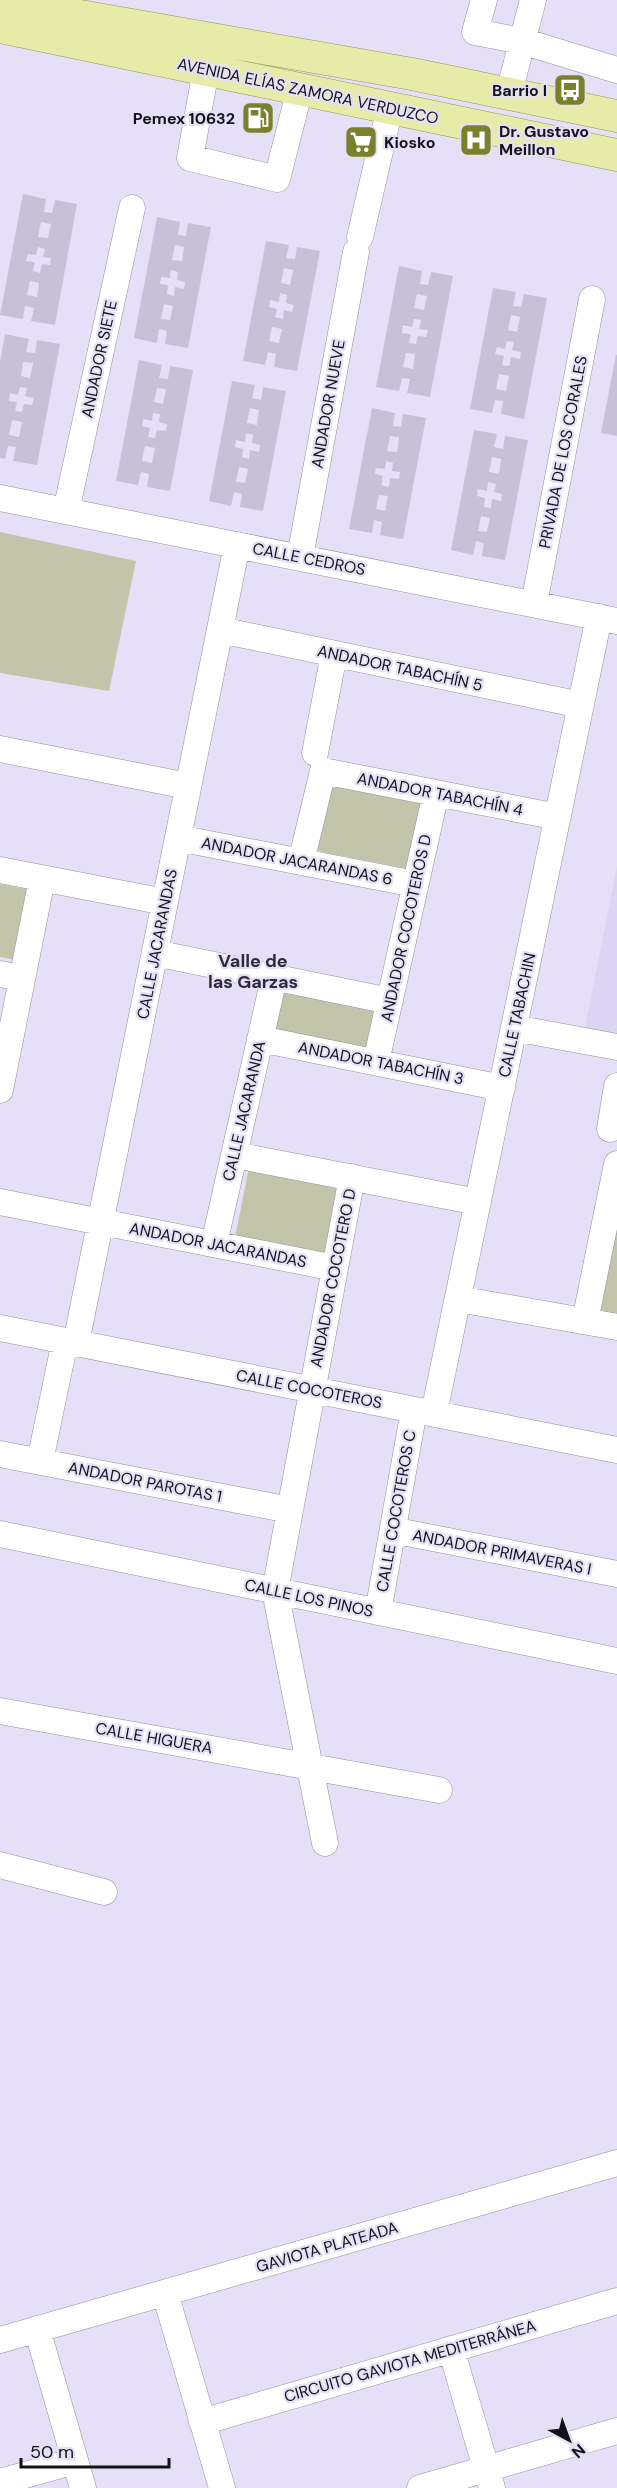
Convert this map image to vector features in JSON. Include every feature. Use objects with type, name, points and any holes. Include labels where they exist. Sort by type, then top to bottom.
[{"type":"main road","name":"AVENIDA ELÍAS ZAMORA VERDUZCO","points":[[0,2],[412,74],[616,113]]},
{"type":"main road","name":"AVENIDA ELÍAS ZAMORA VERDUZCO","points":[[0,27],[617,154]]},
{"type":"main road","points":[[261,81],[283,71],[387,87],[412,74]]},
{"type":"street","points":[[484,0],[475,32],[522,42],[617,70]]},
{"type":"street","points":[[509,93],[533,0]]},
{"type":"street","points":[[206,70],[190,158],[277,179],[300,89]]},
{"type":"street","name":"ANDADOR NUEVE","points":[[300,557],[358,244],[390,108]]},
{"type":"street","name":"ANDADOR SIETE","points":[[66,511],[132,208]]},
{"type":"street","name":"PRIVADA DE LOS CORALES","points":[[534,604],[592,299]]},
{"type":"street","name":"CALLE CEDROS","points":[[0,498],[608,619]]},
{"type":"street","name":"CALLE JACARANDAS","points":[[40,1461],[101,1221],[237,545]]},
{"type":"street","name":"CALLE TABACHIN","points":[[424,1412],[458,1299],[581,705],[608,619]]},
{"type":"street","name":"ANDADOR TABACHÍN 5","points":[[220,630],[581,705]]},
{"type":"street","points":[[301,862],[319,762],[334,654]]},
{"type":"street","points":[[0,749],[188,786]]},
{"type":"street","name":"ANDADOR TABACHÍN 4","points":[[319,762],[436,793],[558,817]]},
{"type":"street","name":"ANDADOR COCOTEROS D","points":[[376,1062],[436,793]]},
{"type":"street","name":"ANDADOR JACARANDAS 6","points":[[178,838],[415,884]]},
{"type":"street","points":[[0,870],[165,902]]},
{"type":"street","points":[[0,1090],[11,976],[42,879]]},
{"type":"street","points":[[155,953],[390,1001]]},
{"type":"street","name":"CALLE JACARANDA","points":[[214,1244],[274,978]]},
{"type":"street","points":[[514,1028],[617,1047]]},
{"type":"street","name":"ANDADOR TABACHÍN 3","points":[[260,1039],[502,1088]]},
{"type":"street","points":[[610,1129],[617,1086]]},
{"type":"street","points":[[235,1155],[478,1202]]},
{"type":"street","points":[[585,1321],[617,1164]]},
{"type":"street","name":"ANDADOR COCOTERO D","points":[[275,1591],[352,1177]]},
{"type":"street","name":"ANDADOR JACARANDAS","points":[[0,1202],[335,1268]]},
{"type":"street","points":[[458,1299],[617,1327]]},
{"type":"street","name":"CALLE COCOTEROS","points":[[0,1328],[617,1450]]},
{"type":"street","name":"CALLE COCOTEROS C","points":[[378,1612],[391,1540],[424,1412]]},
{"type":"street","name":"ANDADOR PAROTAS 1","points":[[0,1454],[290,1510]]},
{"type":"street","name":"ANDADOR PRIMAVERAS I","points":[[391,1540],[402,1532],[617,1574]]},
{"type":"street","name":"CALLE LOS PINOS","points":[[0,1534],[617,1661]]},
{"type":"street","points":[[275,1591],[325,1843]]},
{"type":"street","name":"CALLE HIGUERA","points":[[0,1711],[439,1790]]},
{"type":"street","points":[[0,1865],[104,1892]]},
{"type":"street","name":"GAVIOTA PLATEADA","points":[[0,2340],[617,2163]]},
{"type":"street","points":[[165,2293],[222,2488]]},
{"type":"street","name":"CIRCUITO GAVIOTA MEDITERRÁNEA","points":[[202,2421],[617,2301]]},
{"type":"street","points":[[37,2329],[83,2488]]},
{"type":"street","points":[[451,2349],[489,2478]]},
{"type":"street","points":[[420,2488],[489,2478],[617,2431]]},
{"type":"street","points":[[0,2482],[75,2461]]},
{"type":"shaded area","points":[[617,866],[617,1034],[585,1028]]},
{"type":"green space","points":[[0,532],[136,561],[109,691],[0,673]]},
{"type":"green space","points":[[331,781],[424,799],[410,869],[317,851]]},
{"type":"green space","points":[[0,884],[31,890],[16,960],[0,957]]},
{"type":"green space","points":[[284,986],[382,1006],[372,1053],[274,1033]]},
{"type":"green space","points":[[249,1167],[342,1186],[328,1256],[235,1238]]},
{"type":"green space","points":[[617,1222],[617,1315],[598,1311]]},
{"type":"building","points":[[23,194],[46,199],[44,212],[52,213],[55,200],[77,204],[55,325],[31,321],[34,308],[25,306],[23,319],[0,315]],"holes":[[[41,222],[51,224],[48,238],[38,237]],[[38,247],[45,249],[43,257],[51,258],[50,265],[42,264],[40,273],[33,271],[35,262],[26,261],[28,254],[36,255]],[[30,281],[39,283],[37,297],[27,295]]]},
{"type":"building","points":[[157,217],[180,222],[178,235],[186,236],[188,223],[211,227],[188,348],[165,344],[167,331],[159,329],[157,343],[134,338]],"holes":[[[175,245],[184,247],[182,261],[172,260]],[[171,270],[178,272],[177,280],[185,282],[184,289],[175,287],[174,296],[167,294],[168,285],[160,284],[161,277],[170,278]],[[164,304],[173,306],[170,320],[161,319]]]},
{"type":"building","points":[[266,241],[289,245],[286,258],[295,259],[297,247],[320,251],[297,371],[274,367],[276,354],[268,352],[265,365],[243,361]],"holes":[[[284,268],[293,270],[290,285],[281,283]],[[280,293],[287,295],[286,303],[294,305],[292,312],[284,310],[283,319],[275,317],[277,309],[269,307],[270,300],[279,302]],[[272,327],[282,329],[279,343],[269,341]]]},
{"type":"building","points":[[399,266],[422,271],[420,284],[428,285],[431,272],[453,276],[430,397],[407,393],[410,379],[402,378],[399,391],[376,387]],"holes":[[[417,294],[427,296],[424,310],[414,308]],[[414,319],[421,320],[419,329],[428,330],[426,337],[418,336],[416,344],[409,343],[411,334],[402,333],[403,325],[412,327]],[[406,353],[415,354],[413,369],[403,367]]]},
{"type":"building","points":[[493,288],[516,292],[513,306],[521,307],[524,294],[547,298],[524,419],[501,414],[503,401],[495,400],[492,413],[470,409]],"holes":[[[511,315],[520,317],[517,332],[508,330]],[[507,341],[514,342],[512,350],[521,352],[520,359],[511,357],[509,366],[502,365],[504,356],[495,354],[497,347],[505,349]],[[499,374],[509,376],[506,391],[496,389]]]},
{"type":"building","points":[[5,334],[29,339],[26,352],[35,353],[37,340],[60,344],[37,465],[13,461],[16,447],[8,446],[5,459],[0,458],[0,362]],"holes":[[[23,362],[33,363],[30,378],[21,376]],[[20,387],[27,388],[25,396],[34,398],[32,405],[24,404],[22,412],[15,411],[17,402],[9,401],[10,393],[18,395]],[[12,420],[22,422],[19,437],[9,435]]]},
{"type":"building","points":[[617,355],[617,436],[601,433]]},
{"type":"building","points":[[139,360],[162,365],[159,378],[168,379],[170,366],[193,370],[170,491],[147,487],[149,474],[141,472],[138,485],[116,481]],"holes":[[[157,388],[166,389],[163,404],[154,402]],[[153,413],[160,414],[159,422],[167,424],[166,431],[157,430],[155,438],[148,437],[150,428],[142,426],[143,419],[152,421]],[[145,446],[155,448],[152,463],[142,461]]]},
{"type":"building","points":[[232,381],[255,385],[252,398],[261,400],[263,387],[286,391],[263,511],[240,507],[242,494],[234,492],[231,506],[209,501]],"holes":[[[250,408],[259,410],[257,425],[247,423]],[[246,433],[253,435],[252,443],[260,445],[259,452],[250,450],[249,459],[242,457],[243,449],[235,447],[236,440],[245,442]],[[239,467],[248,469],[245,483],[236,482]]]},
{"type":"building","points":[[372,408],[395,413],[393,426],[401,427],[403,414],[426,418],[403,539],[380,535],[382,522],[374,520],[372,533],[349,529]],"holes":[[[390,436],[399,437],[397,452],[387,451]],[[386,461],[393,463],[392,471],[400,472],[399,479],[390,478],[389,487],[381,485],[383,476],[375,474],[376,468],[385,469]],[[379,495],[388,496],[385,511],[376,509]]]},
{"type":"building","points":[[474,430],[497,434],[494,447],[503,449],[505,436],[528,440],[505,560],[482,556],[484,543],[476,541],[473,555],[451,550]],"holes":[[[492,457],[501,459],[499,474],[489,472]],[[488,482],[496,484],[494,492],[502,494],[501,501],[492,499],[491,508],[484,507],[485,498],[477,496],[478,489],[487,491]],[[481,516],[490,518],[487,532],[478,531]]]},
{"type":"place","name":"Barrio I","points":[[570,90]]},
{"type":"place","name":"Pemex 10632","points":[[258,118]]},
{"type":"place","name":"Dr. Gustavo Meillon","points":[[476,140]]},
{"type":"place","name":"Kiosko","points":[[361,142]]},
{"type":"district","name":"Valle de las Garzas","points":[[253,971]]}]
